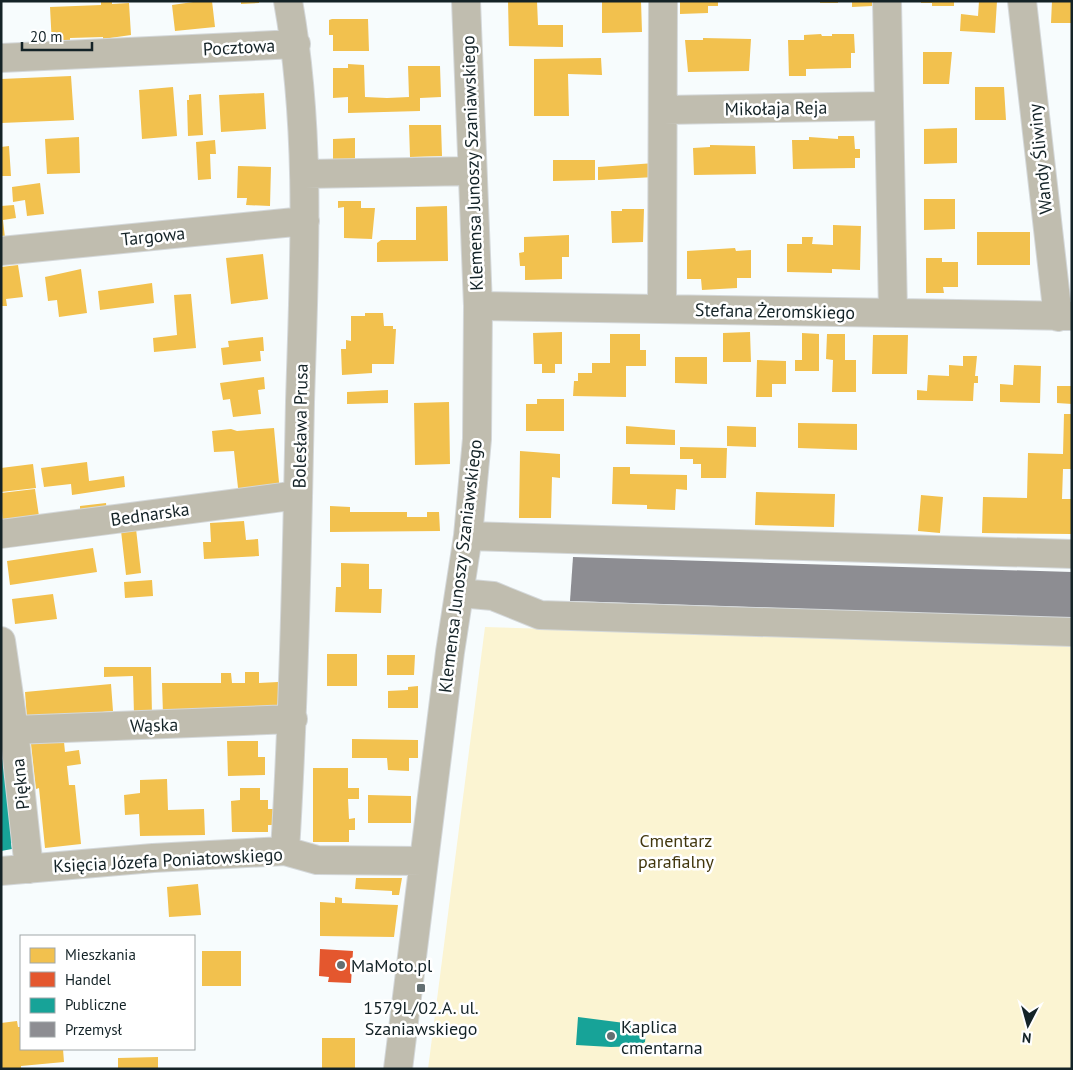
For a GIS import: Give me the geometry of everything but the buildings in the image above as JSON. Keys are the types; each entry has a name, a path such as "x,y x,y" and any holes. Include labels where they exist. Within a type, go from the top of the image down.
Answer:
{"street":[{"name":"Bolesława Prusa","path":"284,851 293,719 305,221 305,174 296,44 288,1"},
{"name":"Klemensa Junoszy Szaniawskiego","path":"398,1069 423,861 468,536 477,440 478,306 466,1"},
{"path":"662,308 663,1"},
{"path":"887,1 893,313"},
{"name":"Wandy Śliwiny","path":"1022,1 1065,317"},
{"name":"Pocztowa","path":"1,58 296,44"},
{"name":"Mikołaja Reja","path":"664,110 888,106"},
{"path":"305,174 472,171"},
{"name":"Targowa","path":"1,250 305,221"},
{"name":"Stefana Żeromskiego","path":"478,306 1065,317"},
{"name":"Bednarska","path":"1,534 298,494"},
{"path":"468,536 1072,554"},
{"path":"460,593 493,596 540,615 1072,632"},
{"name":"Piękna","path":"1,641 9,720 29,869"},
{"name":"Wąska","path":"9,720 293,719"},
{"name":"Księcia Józefa Poniatowskiego","path":"1,871 153,858 284,851 317,860 423,861"}],"green space":[{"name":"Cmentarz parafialny","path":"485,627 1072,645 1072,1069 428,1069"}],"place":[{"name":"MaMoto.pl","path":"341,965"},
{"name":"1579L/02.A. ul. Szaniawskiego","path":"421,988"},
{"name":"Kaplica cmentarna","path":"611,1036"}]}
